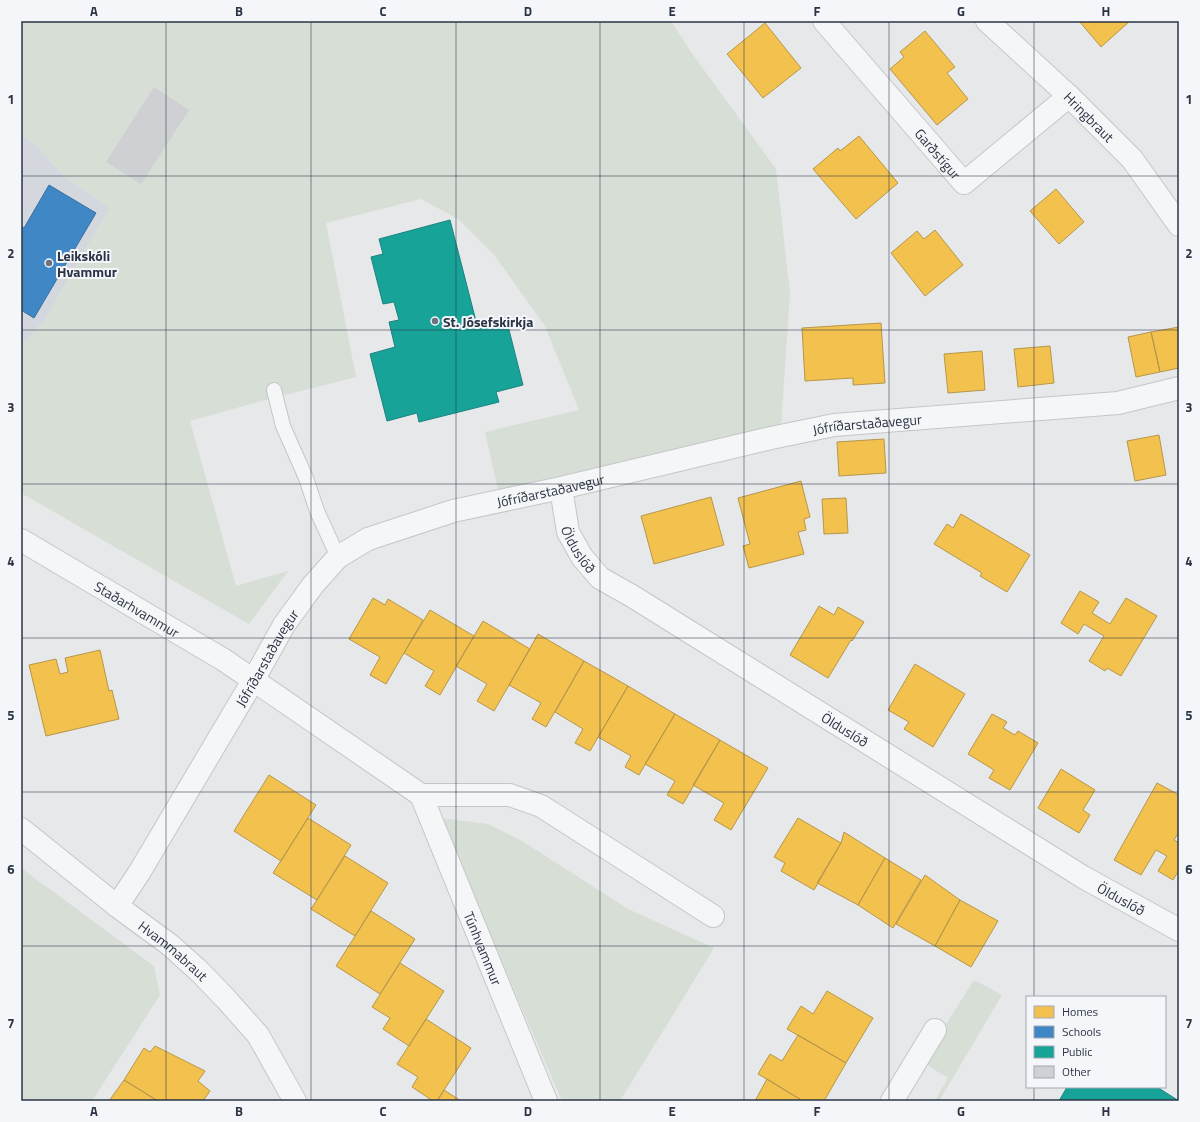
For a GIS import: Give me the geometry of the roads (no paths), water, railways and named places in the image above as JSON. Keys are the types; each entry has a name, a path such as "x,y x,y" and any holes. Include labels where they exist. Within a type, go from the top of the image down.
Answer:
{"street":[{"name":"Garðstígur","path":"824,21 964,183 1069,96"},
{"name":"Hringbraut","path":"987,21 1069,96 1132,159 1179,225"},
{"name":"Jófríðarstaðavegur","path":"117,906 139,873 254,679 284,625 313,585 338,557 368,540 453,510 561,488 771,438 834,425 1118,402 1179,388"},
{"name":"Ölduslóð","path":"561,488 568,532 582,557 600,578 632,596 1083,877 1179,930"},
{"name":"Staðarhvammur","path":"21,540 254,679"},
{"path":"254,679 421,795 510,795 541,806 713,916"},
{"name":"Túnhvammur","path":"421,795 546,1101"},
{"name":"Hvammabraut","path":"21,829 117,906 170,945 226,999 258,1035 295,1101"},
{"path":"892,1101 935,1030"}],"lane":[{"path":"274,390 283,426 306,478 317,511 338,557"}],"place":[{"name":"Leikskóli Hvammur","path":"49,263"},
{"name":"St. Jósefskirkja","path":"435,321"}]}
